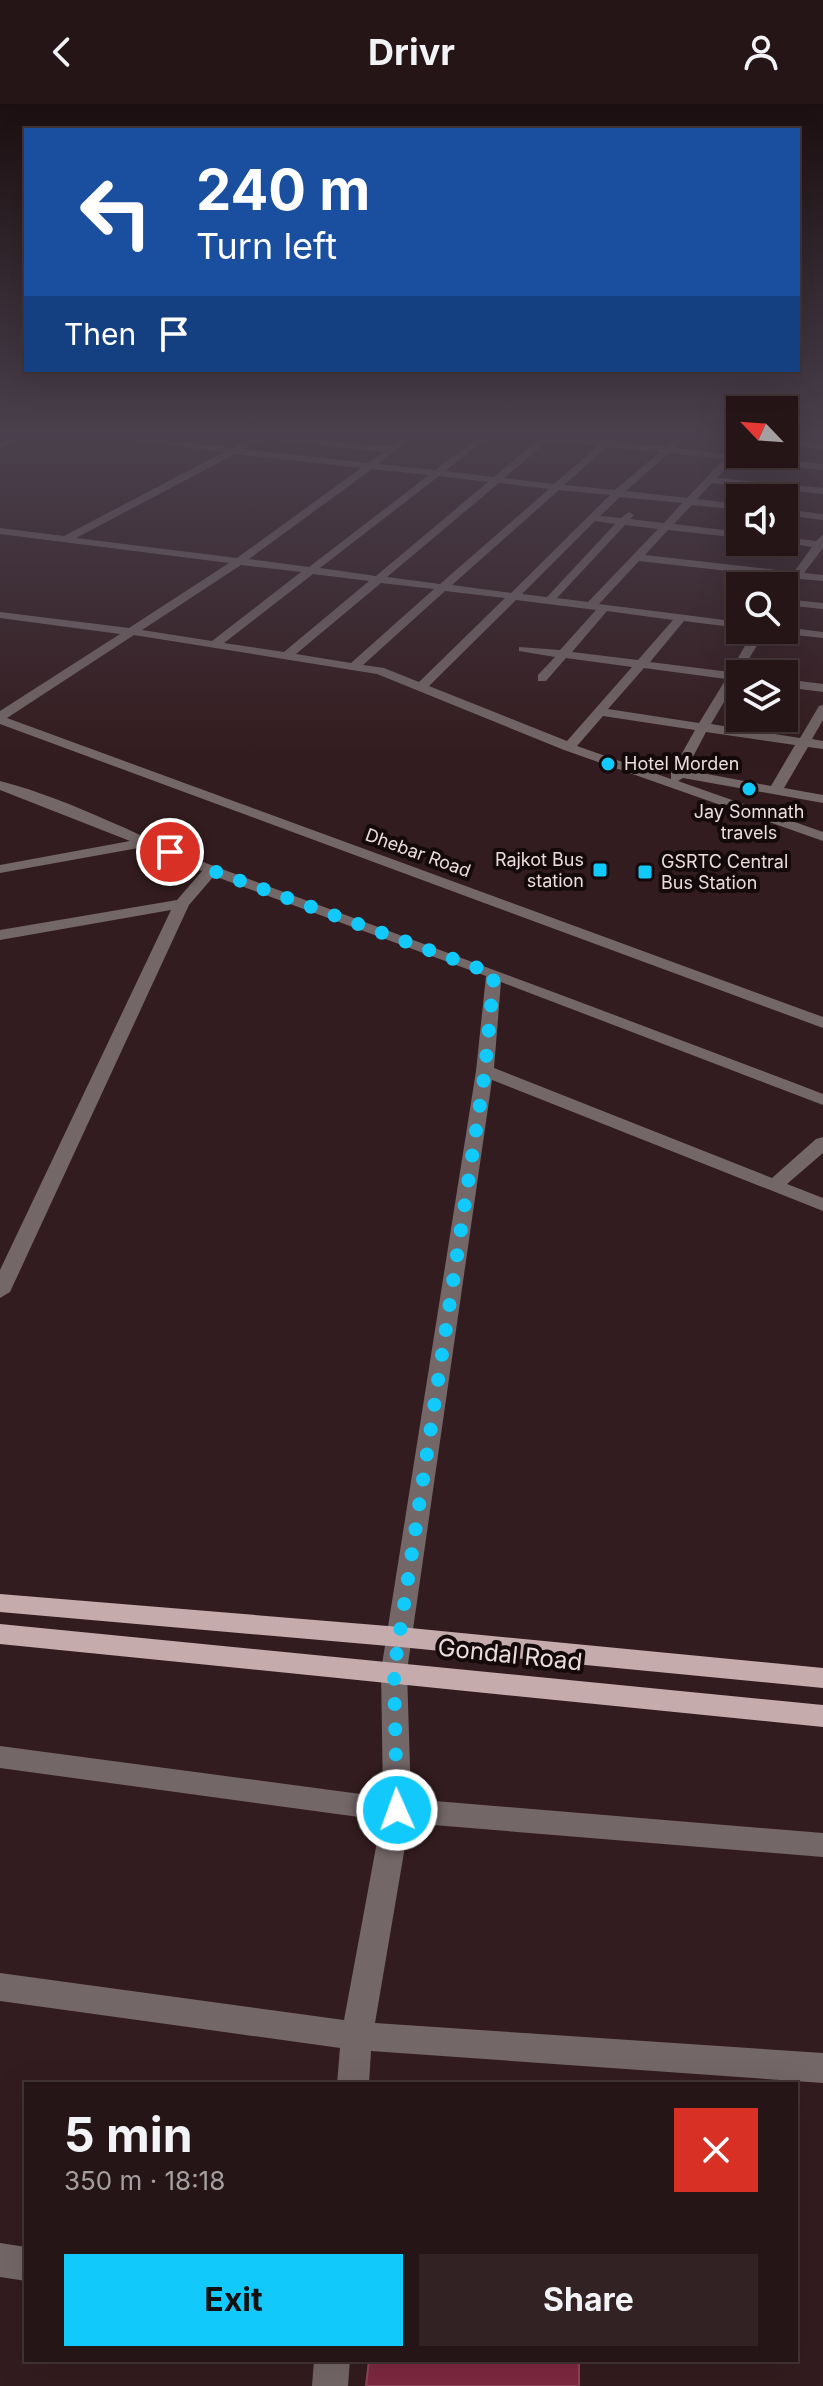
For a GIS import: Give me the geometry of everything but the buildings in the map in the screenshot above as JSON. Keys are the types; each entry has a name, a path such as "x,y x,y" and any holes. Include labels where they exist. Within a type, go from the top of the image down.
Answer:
{"main road":[{"name":"Gondal Road","path":"0,1603 400,1637 823,1678"},
{"name":"Gondal Road","path":"0,1634 823,1716"}],"street":[{"path":"86,541 726,623"},
{"path":"0,718 266,541"},
{"path":"215,644 347,541"},
{"path":"288,655 423,541"},
{"path":"355,665 491,541"},
{"path":"422,686 570,541"},
{"path":"550,600 603,541"},
{"path":"542,678 653,541"},
{"path":"798,574 821,542"},
{"path":"640,558 769,572"},
{"path":"798,575 823,578"},
{"path":"798,603 823,606"},
{"path":"0,615 355,665 422,686 569,747 676,778 823,837"},
{"path":"569,747 682,617"},
{"path":"798,632 823,635"},
{"path":"523,649 726,675"},
{"path":"798,685 823,688"},
{"path":"676,778 700,727 726,691"},
{"path":"775,791 823,709"},
{"path":"600,712 823,745"},
{"name":"Dhebar Road","path":"0,718 823,1023"},
{"path":"676,778 823,799"},
{"path":"1,786 149,842 211,870 823,1100"},
{"path":"0,869 149,842"},
{"path":"0,1292 182,904 211,870"},
{"path":"0,935 182,904"},
{"path":"353,2082 357,2036 397,1810 394,1671 485,1071 494,974"},
{"path":"485,1071 823,1205"},
{"path":"774,1186 823,1143"},
{"path":"0,1757 397,1810 823,1845"},
{"path":"0,1987 357,2036 823,2068"},
{"path":"0,2260 24,2264"},
{"path":"330,2386 332,2362"}],"place":[{"name":"Hotel Morden","path":"608,764"},
{"name":"Jay Somnath travels","path":"749,789"},
{"name":"Rajkot Bus station","path":"600,870"},
{"name":"GSRTC Central Bus Station","path":"645,872"}],"route":[{"path":"170,852 494,974 485,1071 394,1671 397,1810"}]}
